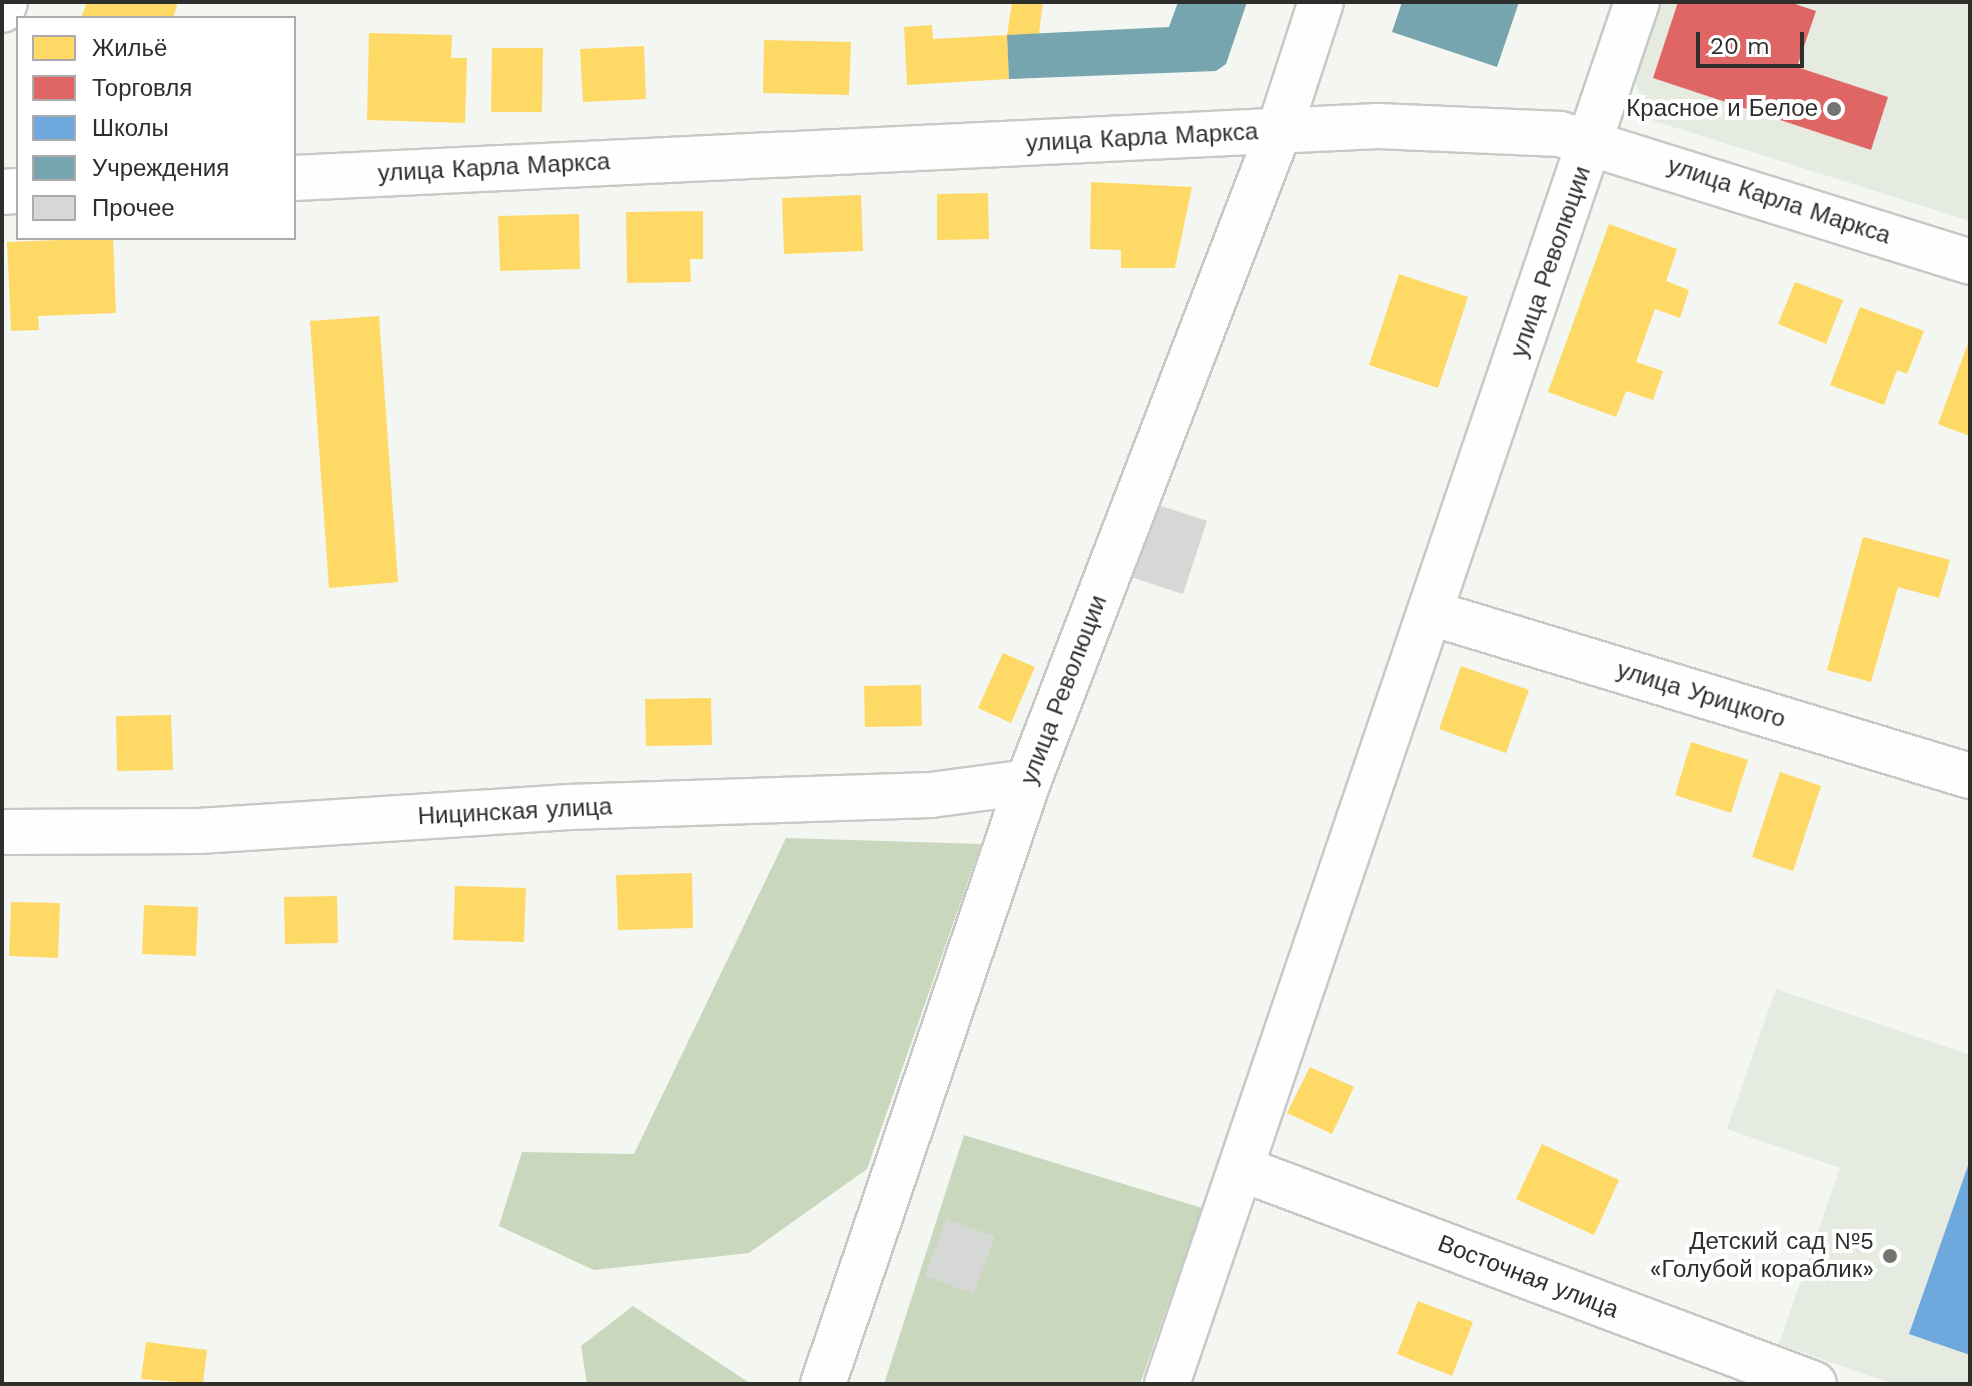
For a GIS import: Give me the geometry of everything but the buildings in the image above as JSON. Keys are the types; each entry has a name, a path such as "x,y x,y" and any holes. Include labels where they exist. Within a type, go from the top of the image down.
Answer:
{"street":[{"path":"2,10 5,2"},
{"name":"улица Революции","path":"823,1384 1028,782 1279,131 1321,2"},
{"name":"улица Революции","path":"1167,1384 1593,142 1637,2"},
{"name":"улица Карла Маркса","path":"296,178 1378,126 1560,134 1970,262"},
{"name":"улица Урицкого","path":"1431,613 1970,776"},
{"name":"Ницинская улица","path":"2,832 199,831 569,807 931,795 1028,782"},
{"name":"Восточная улица","path":"1242,1169 1814,1384"}],"shaded area":[{"path":"1660,2 1970,2 1970,221 1651,120 1631,72"},
{"name":"Детский сад №5 «Голубой кораблик»","path":"1776,989 1970,1055 1970,1384 1893,1384 1779,1344 1840,1168 1727,1129"}],"green space":[{"path":"786,838 981,844 867,1169 749,1253 594,1270 499,1226 522,1152 634,1154"},
{"path":"964,1135 1202,1208 1140,1384 884,1384"},
{"path":"633,1306 751,1384 587,1384 581,1346"}],"place":[{"name":"Красное и Белое","path":"1834,109"},
{"name":"Детский сад №5 «Голубой кораблик»","path":"1890,1256"}]}
